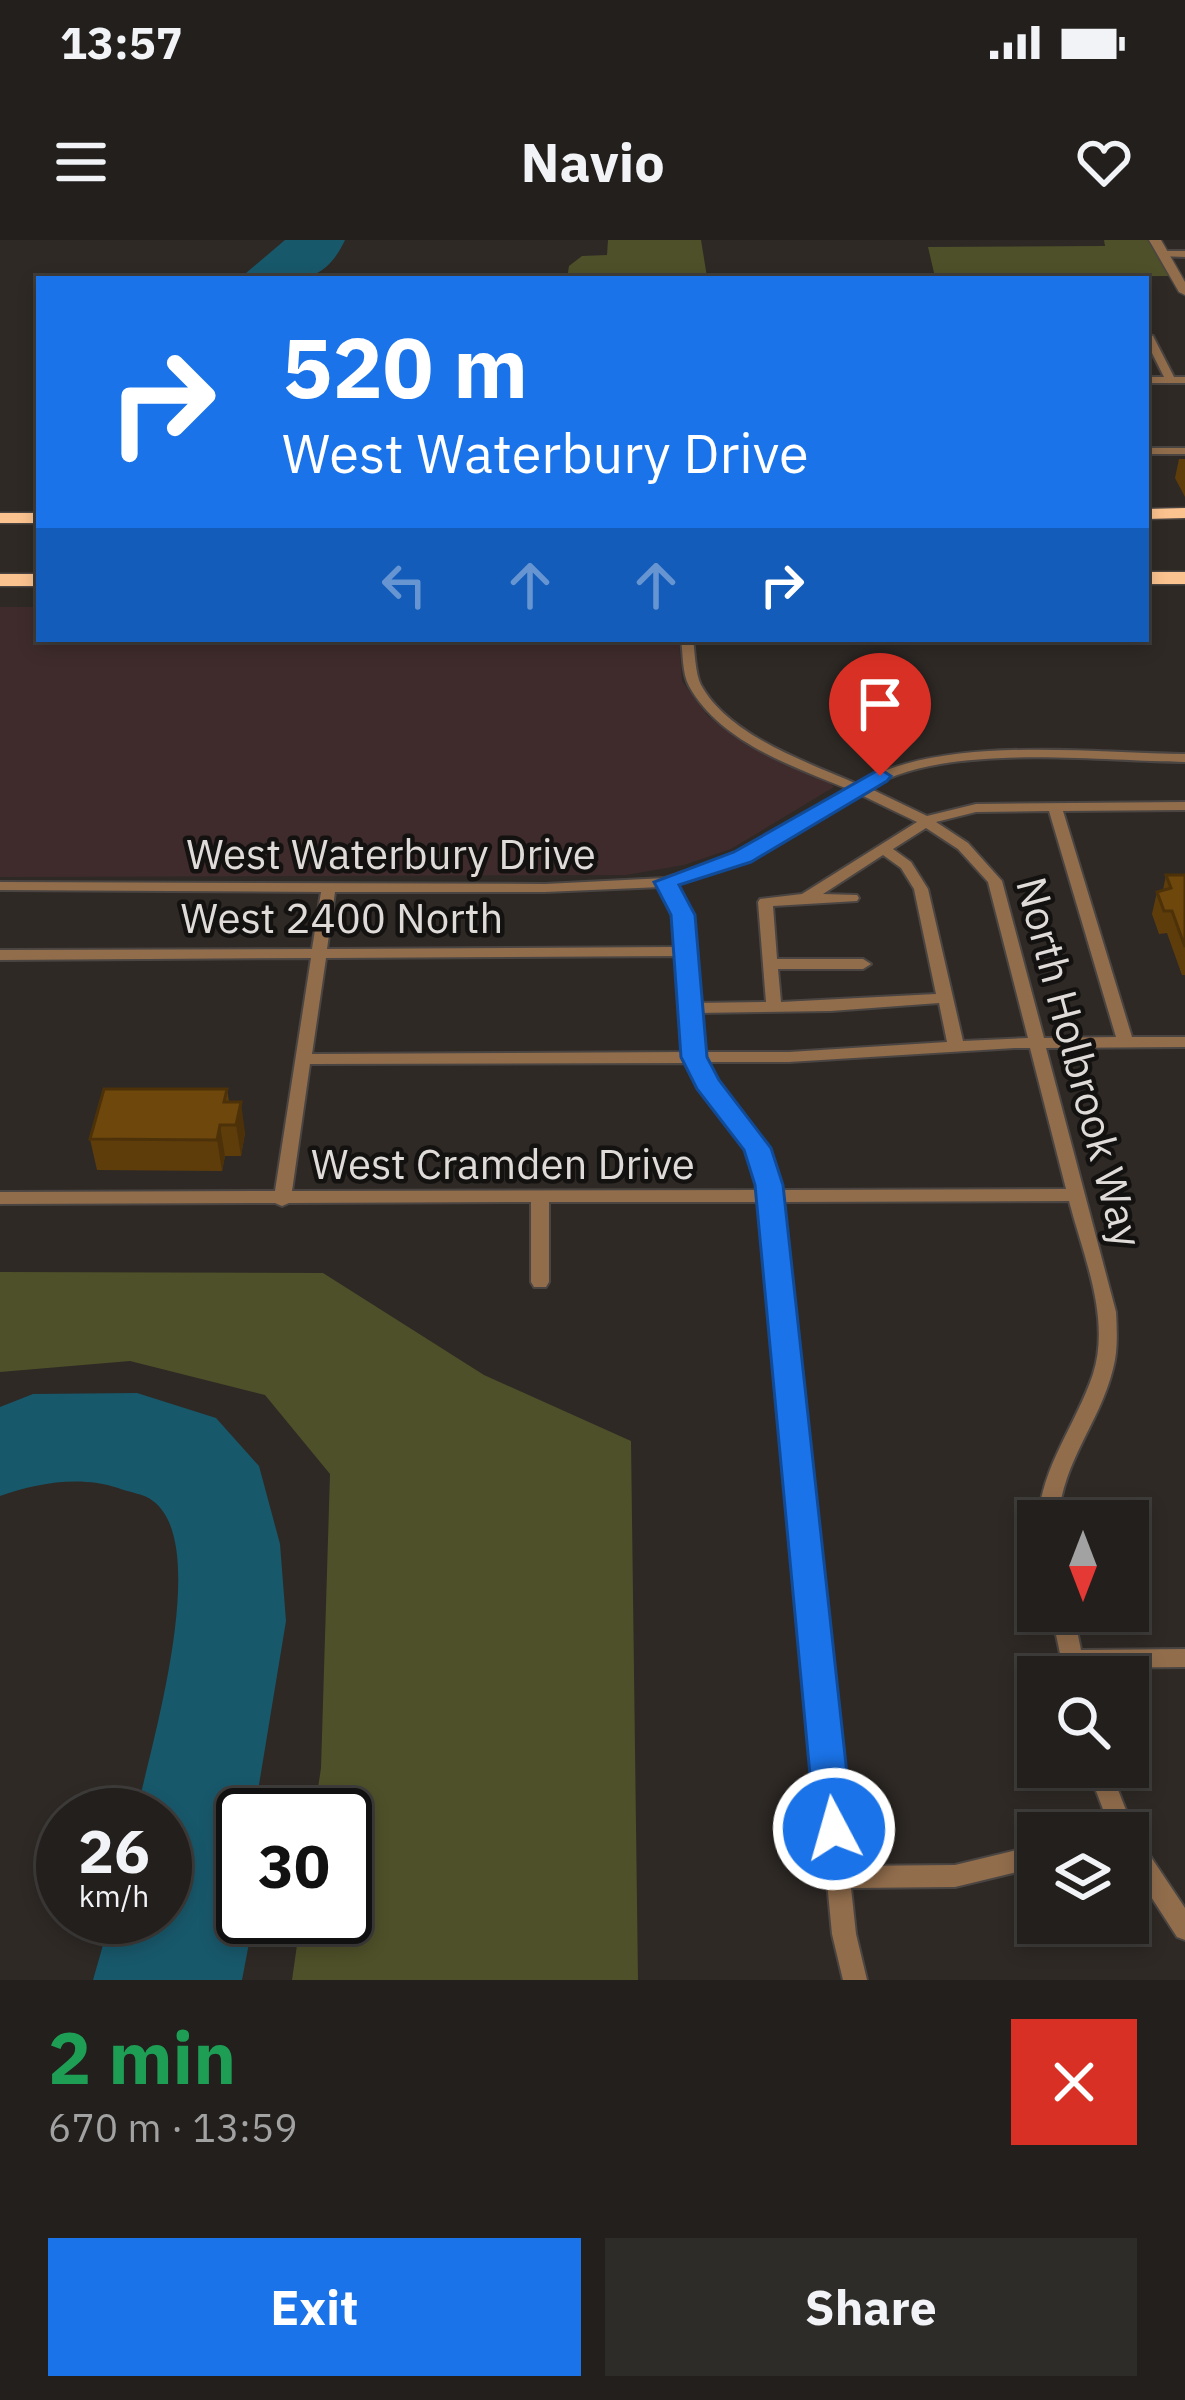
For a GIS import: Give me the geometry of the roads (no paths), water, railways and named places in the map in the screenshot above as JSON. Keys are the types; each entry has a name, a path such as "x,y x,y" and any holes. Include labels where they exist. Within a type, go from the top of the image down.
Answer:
{"highway":[{"path":"1149,514 1185,513"},
{"path":"0,518 36,518"},
{"path":"1149,578 1185,578"},
{"path":"0,580 36,580"}],"street":[{"path":"1155,240 1185,292"},
{"path":"1163,254 1185,254"},
{"path":"1152,357 1171,380"},
{"path":"1149,380 1185,380"},
{"path":"1149,451 1185,451"},
{"name":"North Holbrook Way","path":"687,642 690,680 720,721 757,744 929,820 964,844 995,881 1107,1312 1107,1355 1101,1378 1062,1454 1052,1500"},
{"name":"West Waterbury Drive","path":"0,886 545,888 666,882 743,857 903,767 931,761 1185,758"},
{"path":"1054,806 1126,1042"},
{"path":"806,898 929,820 955,810 1185,806"},
{"path":"883,849 906,865 922,889 956,1047"},
{"path":"666,882 683,915 694,1057 707,1083 757,1148 771,1197 839,1877 855,1980"},
{"path":"282,1200 329,886"},
{"path":"774,1006 767,900 852,898"},
{"name":"West 2400 North","path":"0,955 685,951"},
{"path":"770,964 863,964"},
{"path":"689,1008 945,998"},
{"path":"303,1059 834,1056 1038,1043 1185,1042"},
{"name":"West Cramden Drive","path":"0,1198 1078,1196"},
{"path":"540,1198 540,1282"},
{"path":"1149,1661 1185,1658"},
{"path":"839,1877 955,1876 1017,1861"},
{"path":"1149,1873 1185,1929"}],"water":[{"path":"285,240 345,240 336,256 314,275 243,276"},
{"path":"137,1393 216,1418 259,1466 280,1544 286,1621 258,1788 216,1788 216,1944 249,1944 242,1980 93,1980 103,1944 192,1944 192,1788 142,1788 172,1651 177,1560 170,1525 153,1501 141,1495 103,1484 58,1482 0,1496 0,1407 33,1394"}]}
